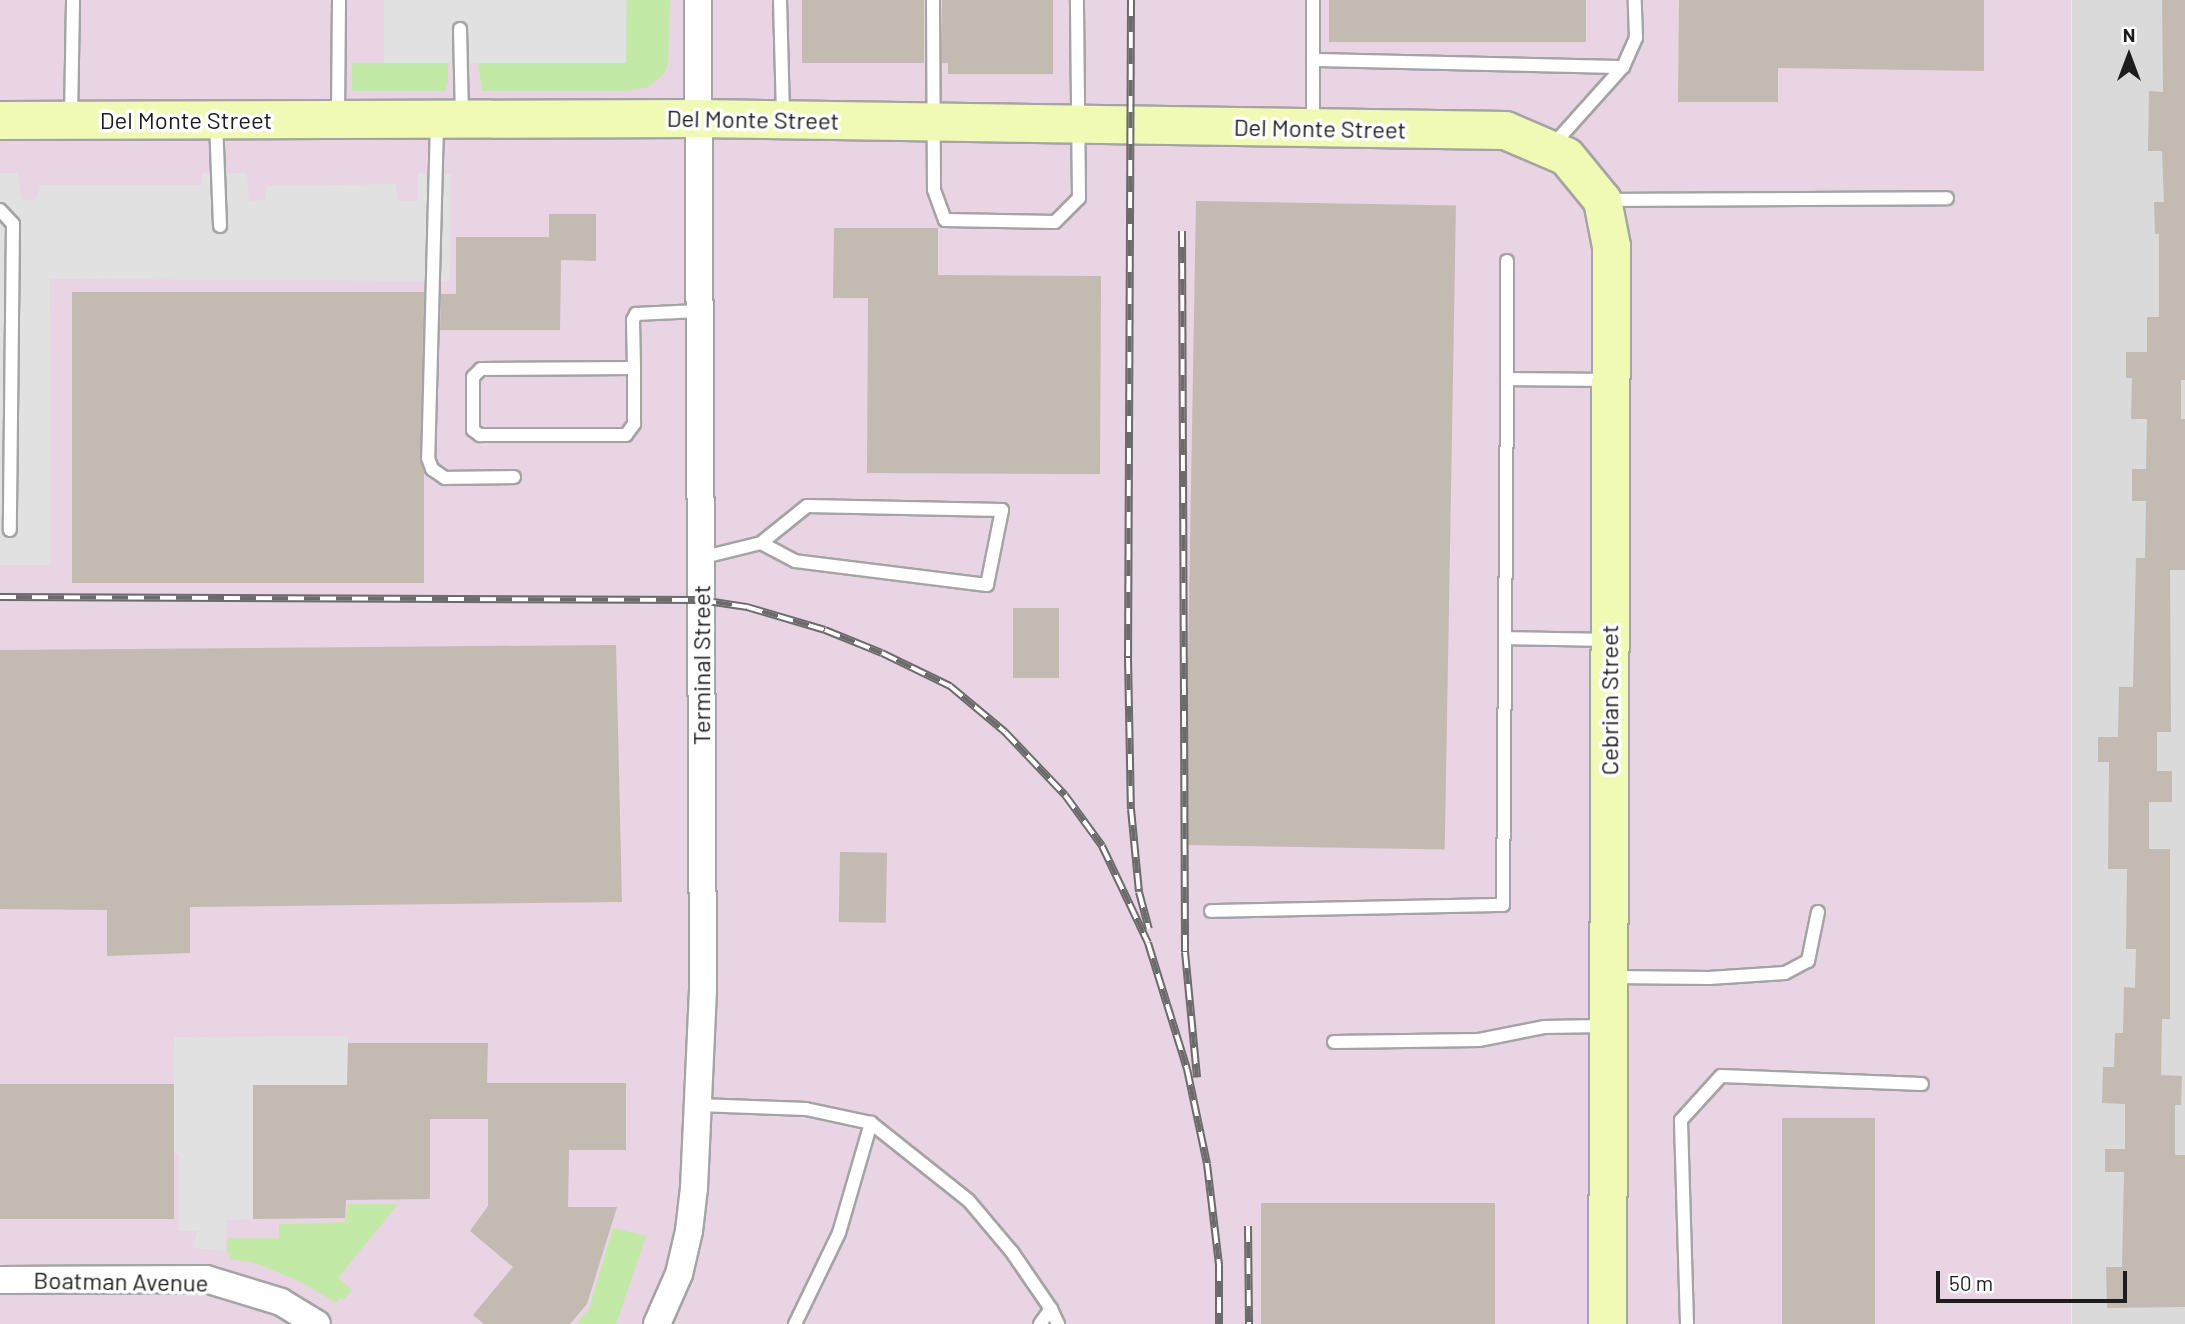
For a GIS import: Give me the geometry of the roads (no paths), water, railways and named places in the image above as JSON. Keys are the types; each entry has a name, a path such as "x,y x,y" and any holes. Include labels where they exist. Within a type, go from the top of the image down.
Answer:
{"street":[{"name":"Terminal Street","path":"657,1324 679,1274 689,1231 703,989 698,0"},
{"name":"Del Monte Street","path":"0,120 697,118 1505,131"},
{"name":"Cebrian Street","path":"1505,131 1566,156 1602,201 1611,246 1606,1324"},
{"name":"Boatman Avenue","path":"0,1280 206,1279 281,1302 317,1324"}],"lane":[{"path":"71,121 73,0"},
{"path":"338,119 340,0"},
{"path":"780,0 783,119"},
{"path":"933,0 934,190 945,220 1055,222 1079,198 1077,0"},
{"path":"1313,0 1313,128"},
{"path":"1549,149 1623,67 1636,38 1635,0"},
{"path":"460,29 450,119 428,458 432,469 445,478 514,477"},
{"path":"1313,60 1623,67"},
{"path":"216,120 220,226"},
{"path":"1602,201 1947,198"},
{"path":"0,210 13,224 10,530"},
{"path":"1211,911 1503,905 1507,261"},
{"path":"634,368 481,369 473,377 473,430 480,435 626,435 634,424 634,368 633,320 636,314 698,311"},
{"path":"1507,379 1610,380"},
{"path":"700,558 761,543 807,506 1002,510 987,586 795,561 761,543"},
{"path":"1505,638 1609,640"},
{"path":"1608,977 1709,978 1785,973 1808,961 1818,912"},
{"path":"1334,1042 1479,1040 1544,1027 1608,1026"},
{"path":"1687,1324 1681,1120 1721,1076 1922,1084"},
{"path":"698,1105 806,1109 871,1123 969,1201 1012,1252 1051,1309 1058,1324"},
{"path":"795,1324 839,1233 871,1123"},
{"path":"1040,1324 1051,1309"}],"railway":[{"path":"1131,0 1128,658 1131,809 1139,892 1149,929"},
{"path":"1182,231 1185,952 1197,1077"},
{"path":"0,597 700,600 747,607 825,630 882,653 950,686 1005,732 1065,795 1102,846 1148,943 1187,1069 1207,1164 1219,1265 1219,1324"},
{"path":"1248,1226 1249,1324"}]}
